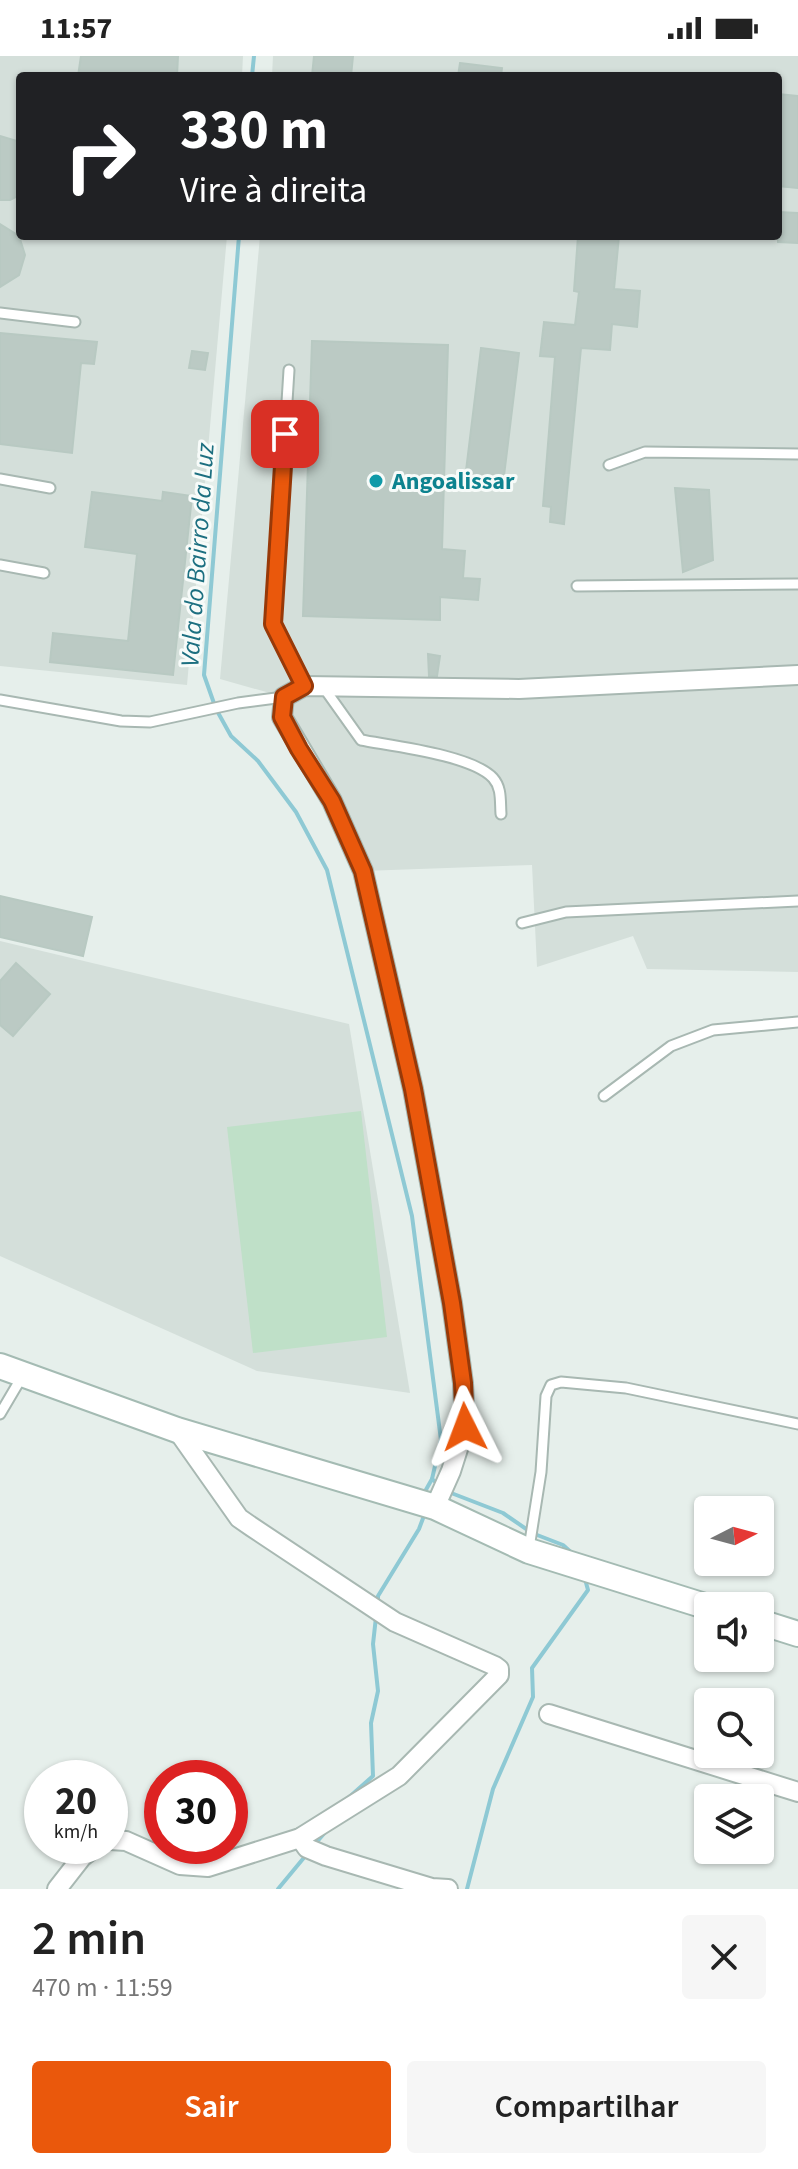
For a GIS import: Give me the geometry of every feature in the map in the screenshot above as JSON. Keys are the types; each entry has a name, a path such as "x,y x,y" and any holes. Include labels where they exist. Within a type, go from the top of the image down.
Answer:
{"street":[{"path":"435,1507 465,1427 463,1383 452,1303 413,1089 363,871 332,801 282,717 284,697 304,686 519,689 798,675"},
{"path":"11,1371 177,1430 435,1507 529,1551 694,1603"},
{"path":"128,1842 180,1865 208,1867 300,1838 399,1776 499,1675 499,1669 395,1622 239,1518 177,1430"},
{"path":"774,1626 798,1634"},
{"path":"549,1714 798,1792"},
{"path":"300,1838 307,1848 326,1856 432,1888 448,1889"},
{"path":"57,1889 77,1864"}],"lane":[{"path":"0,313 75,322"},
{"path":"289,370 273,624 304,686"},
{"path":"609,465 645,452 798,454"},
{"path":"0,479 50,488"},
{"path":"0,565 44,573"},
{"path":"577,586 798,584"},
{"path":"324,688 361,740 467,761 492,777 500,790 501,814"},
{"path":"0,700 121,721 150,722 238,703 284,697"},
{"path":"522,923 566,912 798,901"},
{"path":"604,1096 671,1046 713,1030 798,1022"},
{"path":"0,1414 11,1371"},
{"path":"529,1551 541,1472 546,1396 551,1385 561,1382 626,1388 798,1424"}],"shaded area":[{"path":"0,56 243,56 242,72 16,72 16,240 227,240 187,685 0,666"},
{"path":"273,56 798,56 798,972 647,969 633,936 537,967 532,865 363,871 299,749 284,697 220,679 260,240 782,240 782,72 272,72"},
{"path":"0,941 349,1024 410,1393 257,1371 0,1256"}],"green space":[{"path":"361,1111 387,1337 253,1353 227,1127"}],"building":[{"path":"81,56 178,56 177,72 79,72"},
{"path":"314,56 353,56 351,72 312,72"},
{"path":"460,63 502,68 502,72 459,72"},
{"path":"782,94 798,96 798,188 782,186"},
{"path":"0,136 16,141 16,197 0,200"},
{"path":"782,212 798,213 798,243 778,242 782,240"},
{"path":"0,224 16,234 25,255 19,275 0,287"},
{"path":"578,240 619,240 614,289 640,291 637,327 612,324 610,350 581,348 564,524 550,522 551,507 543,506 555,357 540,356 544,322 575,325 579,292 574,291"},
{"path":"0,333 97,342 94,364 81,363 72,453 0,444"},
{"name":"Angoalissar","path":"312,341 448,345 442,549 465,551 463,578 480,579 478,600 440,597 440,620 303,616"},
{"path":"481,348 519,353 503,484 465,479"},
{"path":"192,351 208,353 205,370 189,368"},
{"path":"675,488 709,490 713,560 683,572"},
{"path":"92,492 162,501 163,492 192,496 173,675 50,662 53,633 128,641 137,554 85,547"},
{"path":"428,654 440,656 437,676 429,676"},
{"path":"0,896 92,917 83,956 0,937"},
{"path":"16,963 50,994 13,1036 0,1025 0,981"}],"waterway":[{"name":"Vala do Bairro da Luz","path":"252,72 254,56"},
{"name":"Vala do Bairro da Luz","path":"239,240 204,675 216,709 231,736 258,761 296,812 327,870 412,1216 441,1440 432,1479 439,1485"},
{"path":"423,1495 432,1479"},
{"path":"446,1491 503,1513 532,1533 563,1545 573,1554"},
{"path":"378,1604 378,1596 419,1529 425,1513"},
{"path":"467,1889 493,1789 533,1697 532,1668 588,1590 585,1579"},
{"path":"347,1799 373,1776 371,1723 378,1691 373,1644 376,1617"},
{"path":"315,1844 328,1829"},
{"path":"278,1889 307,1854"}],"place":[{"name":"Angoalissar","path":"376,481"}],"route":[{"path":"285,434 273,624 304,686 284,697 282,717 332,801 363,871 413,1089 452,1303 463,1383 465,1427"}]}
